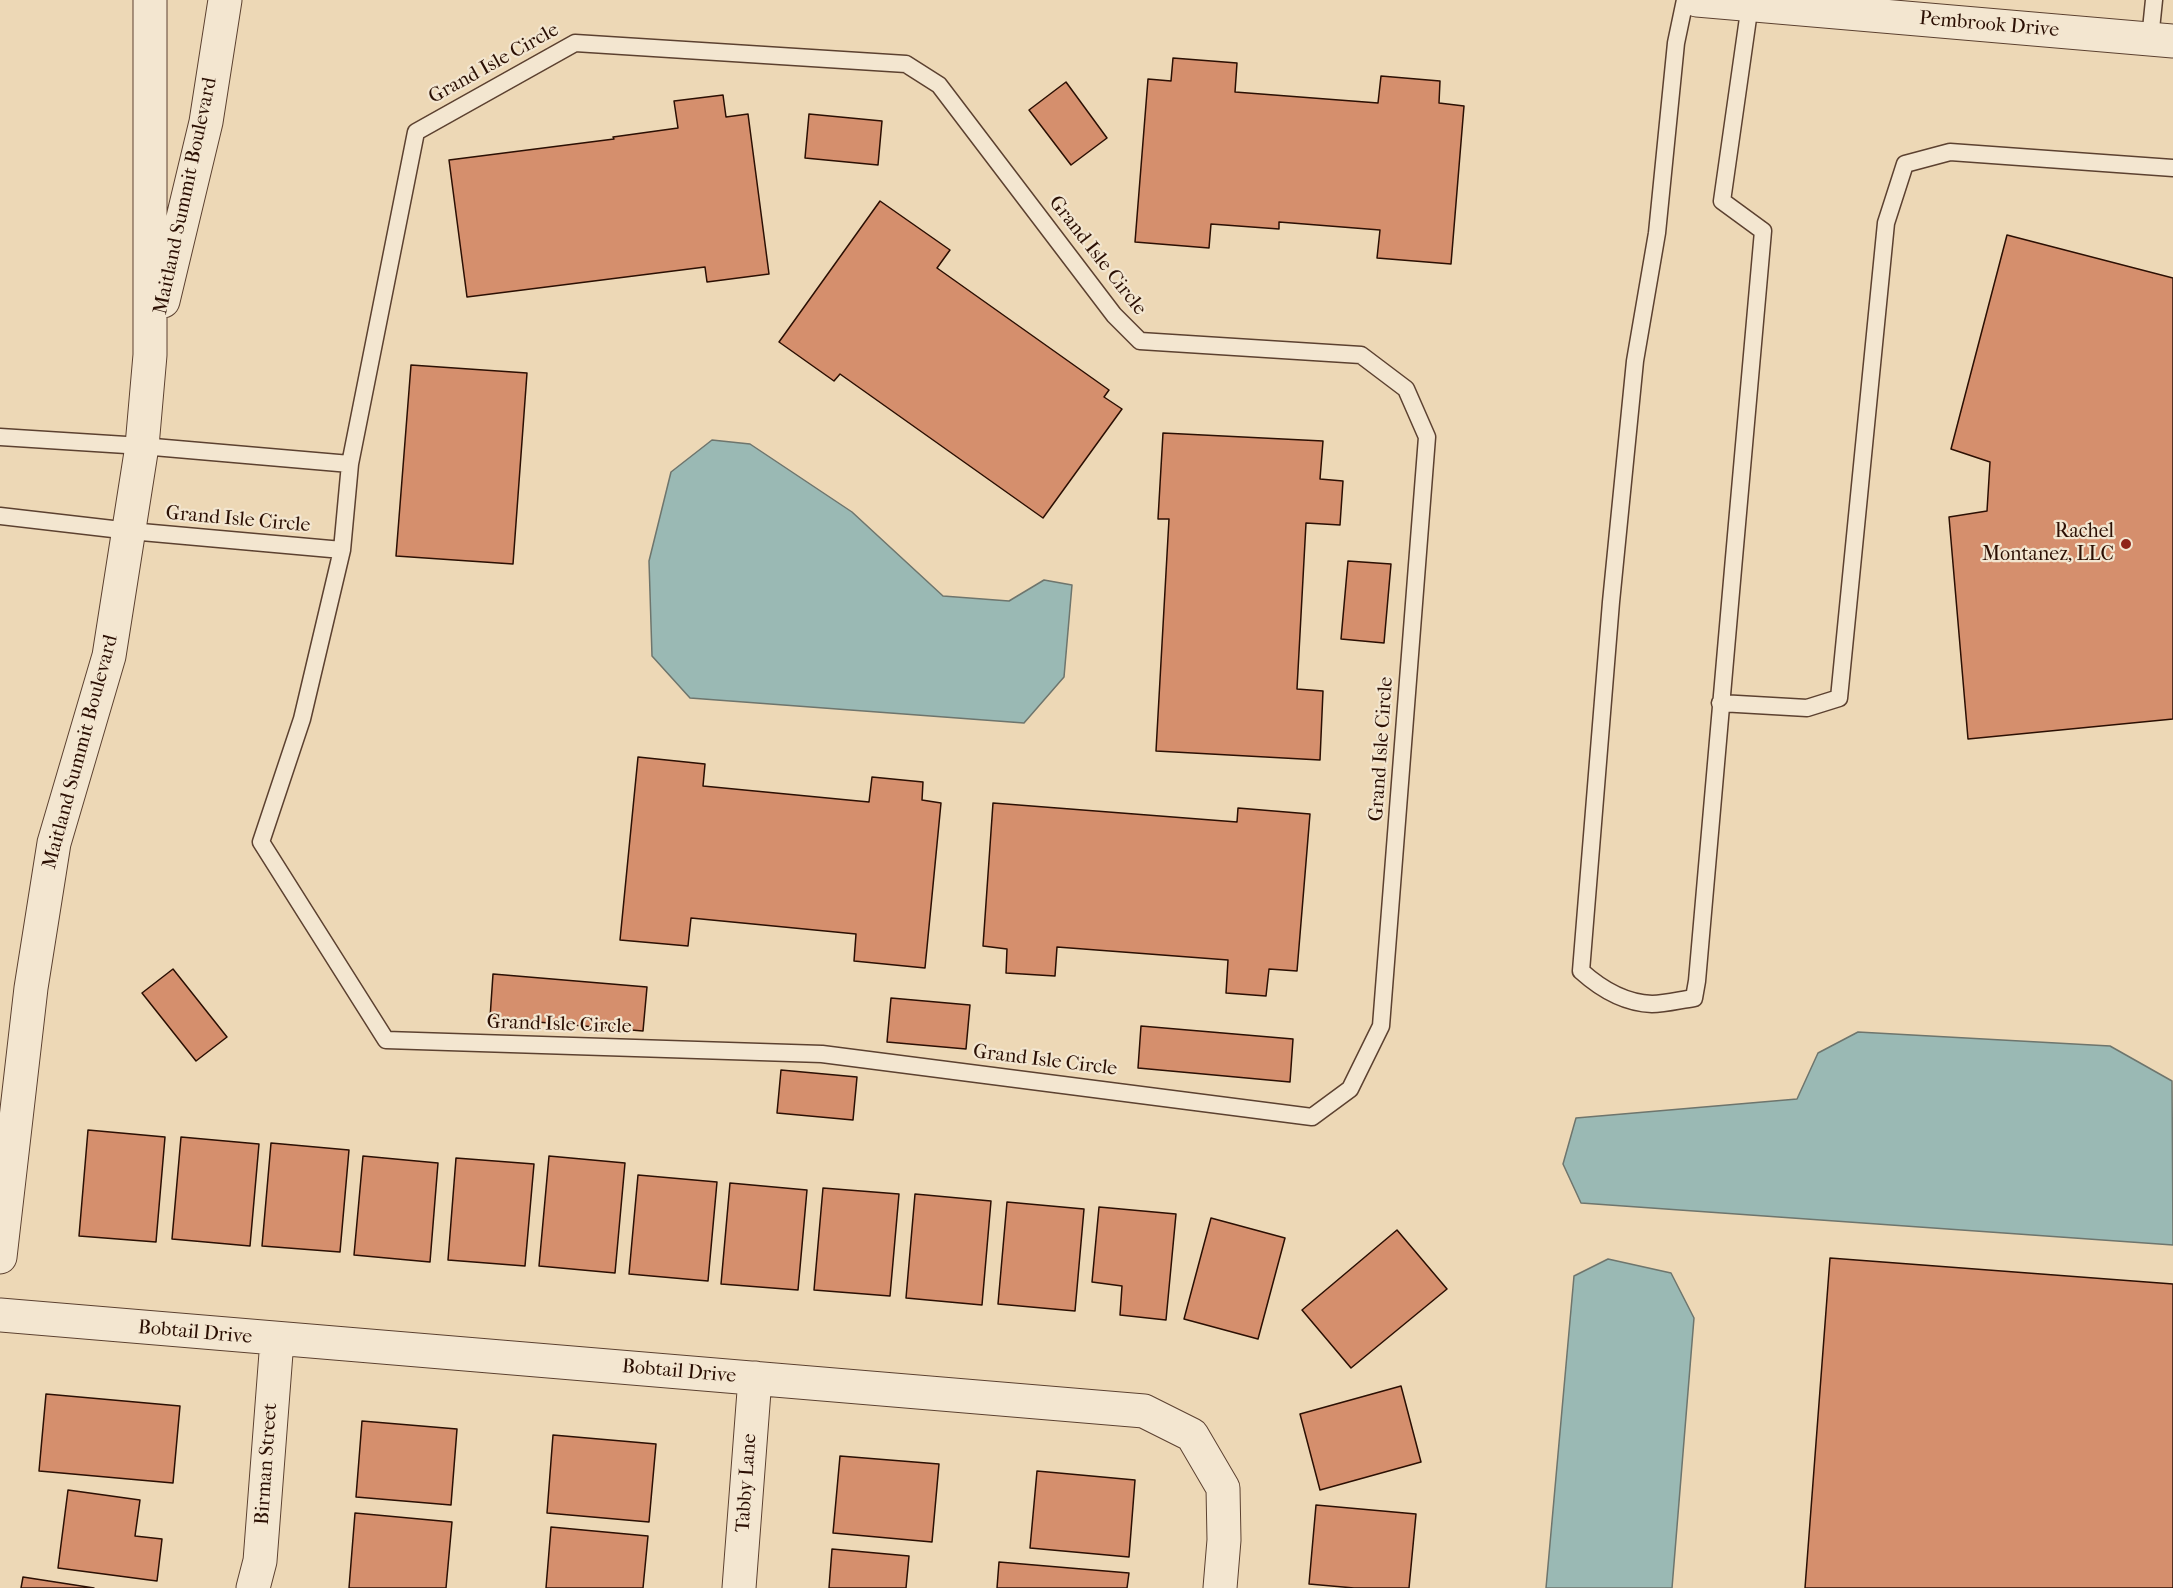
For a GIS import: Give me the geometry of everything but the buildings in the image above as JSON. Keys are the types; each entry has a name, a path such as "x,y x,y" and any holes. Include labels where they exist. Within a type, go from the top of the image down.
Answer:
{"street":[{"name":"Maitland Summit Boulevard","path":"0,1257 31,988 54,843 109,656 142,446 150,356 150,0"},
{"name":"Maitland Summit Boulevard","path":"150,356 206,122 225,0"},
{"name":"Pembrook Drive","path":"1697,0 1750,2 2161,40"},
{"name":"Bobtail Drive","path":"0,1316 1144,1411 1192,1435 1223,1488 1224,1540 1220,1588"},
{"name":"Birman Street","path":"253,1588 260,1561 277,1340"},
{"name":"Tabby Lane","path":"739,1588 755,1378"}],"lane":[{"path":"1685,0 1676,43 1657,233 1635,362 1611,602 1581,971 1597,986 1617,996 1652,1004 1694,998 1697,981 1762,231 1722,201 1750,2"},
{"path":"2154,0 2161,40"},
{"name":"Grand Isle Circle","path":"575,43 906,64 939,85 1114,315 1140,341 1361,355 1406,389 1427,437 1381,1026 1350,1089 1312,1117 822,1054 386,1040 261,842 302,719 342,550 350,464 416,132 575,43"},
{"path":"1720,703 1807,708 1839,698 1886,223 1905,164 1950,152 2173,168"},
{"path":"0,437 142,446 350,464"},
{"name":"Grand Isle Circle","path":"0,516 130,531 342,550"}],"water":[{"path":"712,440 750,444 852,512 943,596 1009,601 1044,580 1072,585 1064,677 1024,723 690,698 652,656 649,561 671,472"},
{"path":"1858,1032 2110,1046 2172,1081 2173,1245 1581,1203 1563,1164 1576,1118 1797,1099 1818,1053"},
{"path":"1608,1259 1671,1273 1694,1318 1672,1588 1546,1588 1574,1276"}],"place":[{"name":"Rachel Montanez, LLC","path":"2126,544"}]}
